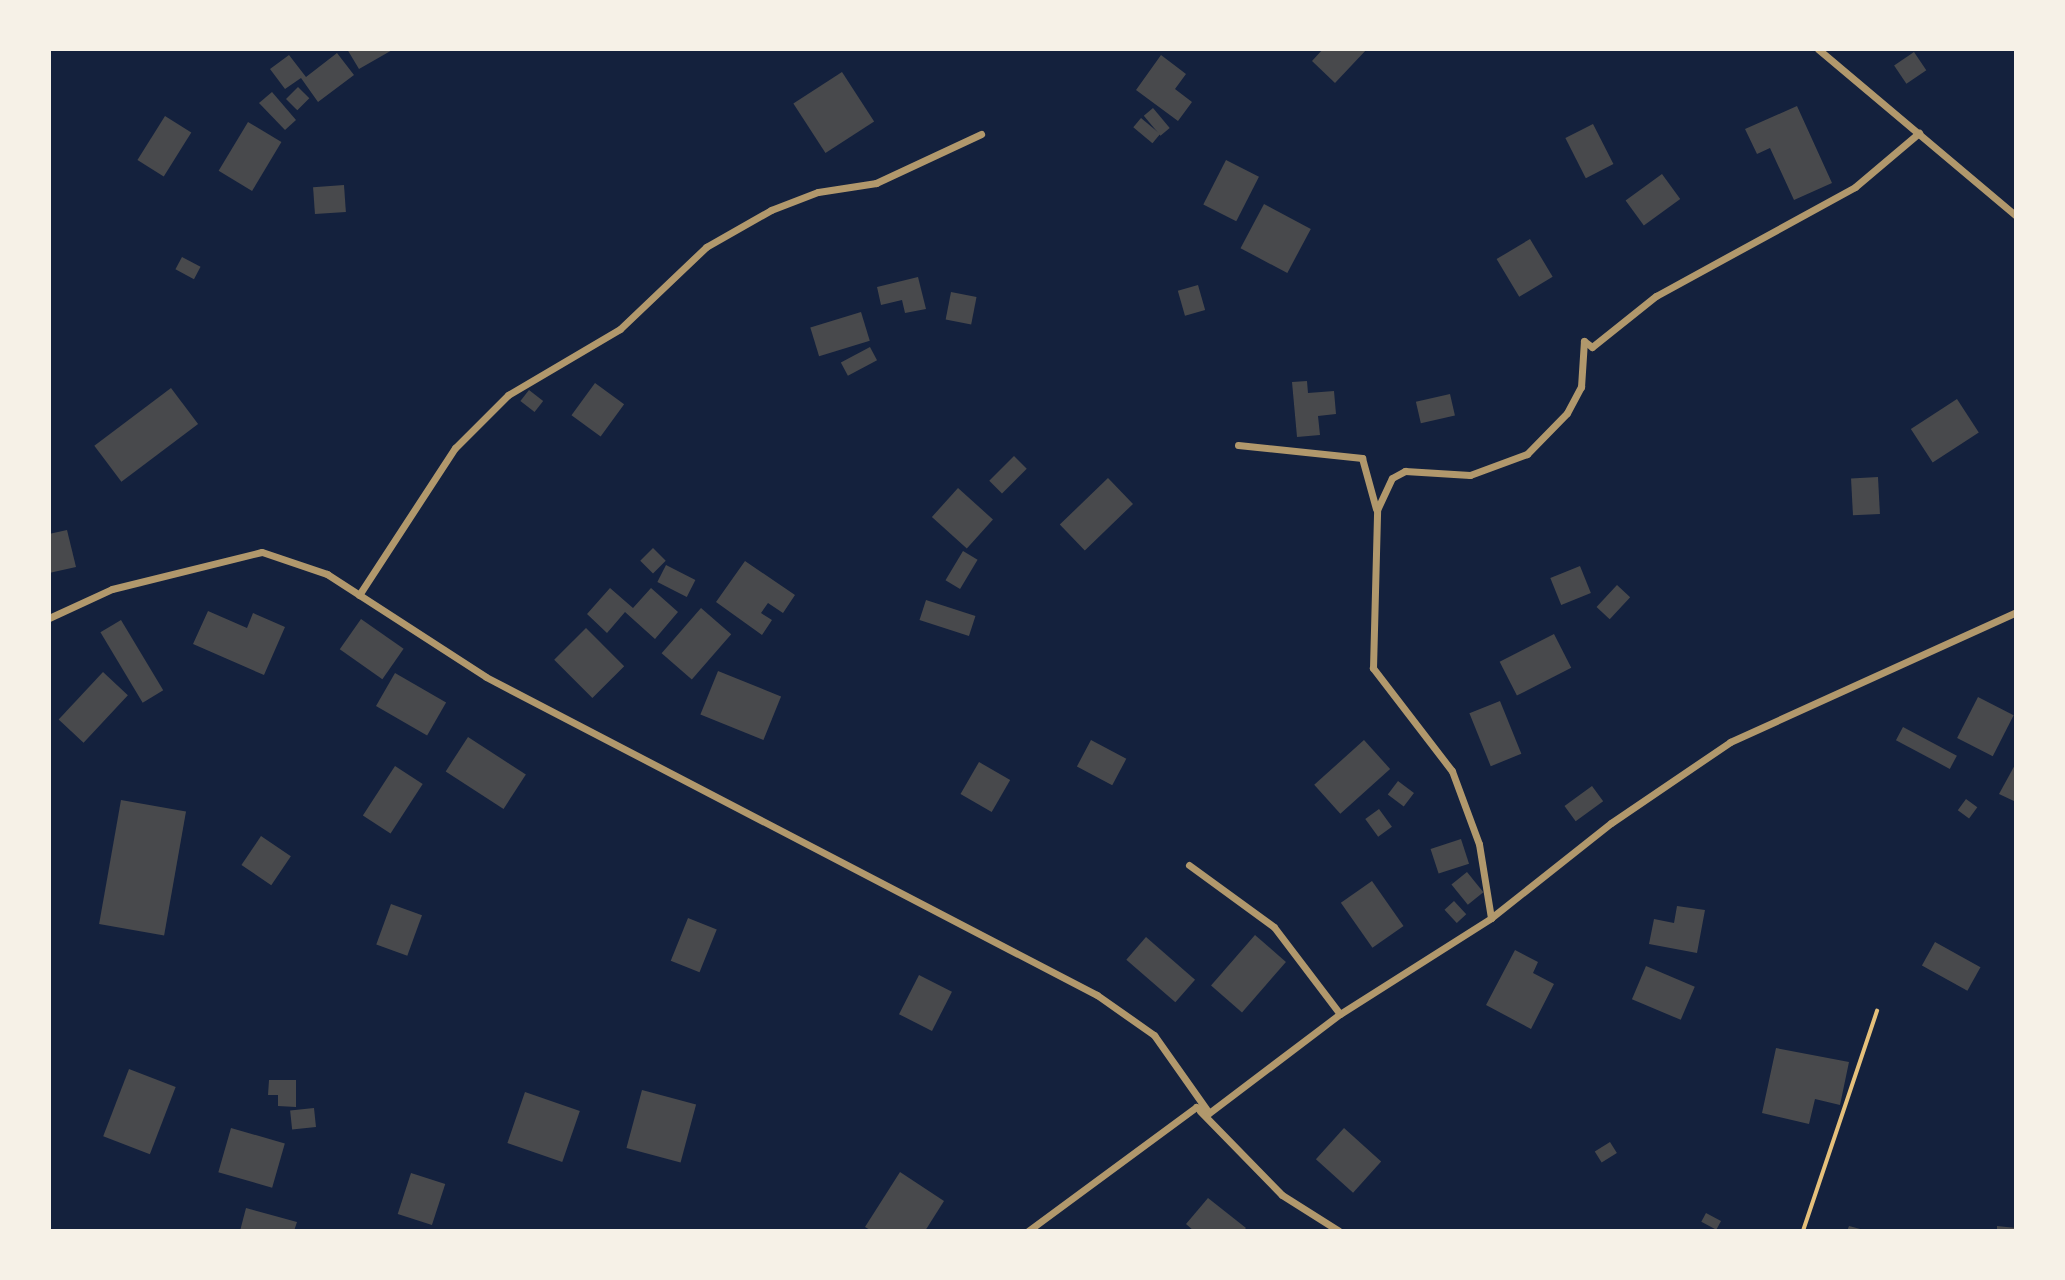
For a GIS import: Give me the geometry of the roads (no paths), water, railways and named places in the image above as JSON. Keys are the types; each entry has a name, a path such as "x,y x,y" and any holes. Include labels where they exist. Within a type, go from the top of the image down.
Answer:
{"street":[{"path":"1818,49 2016,216"},
{"path":"1377,510 1392,478 1405,471 1470,475 1527,454 1567,413 1581,387 1584,341 1592,347 1656,296 1855,187 1919,133"},
{"path":"359,595 455,448 508,395 620,329 706,247 771,210 818,192 876,183 981,134"},
{"path":"1238,445 1362,458 1377,510 1373,668 1452,771 1479,844 1491,918"},
{"path":"49,618 112,589 262,552 327,574 486,677 1097,995 1154,1035 1209,1113"},
{"path":"1209,1113 1340,1014 1491,918 1611,823 1730,742 2016,612"},
{"path":"1189,865 1274,927 1340,1014"},
{"path":"1196,1107 1209,1113"},
{"path":"1028,1231 1196,1107"},
{"path":"1196,1107 1282,1195 1339,1231"}]}
